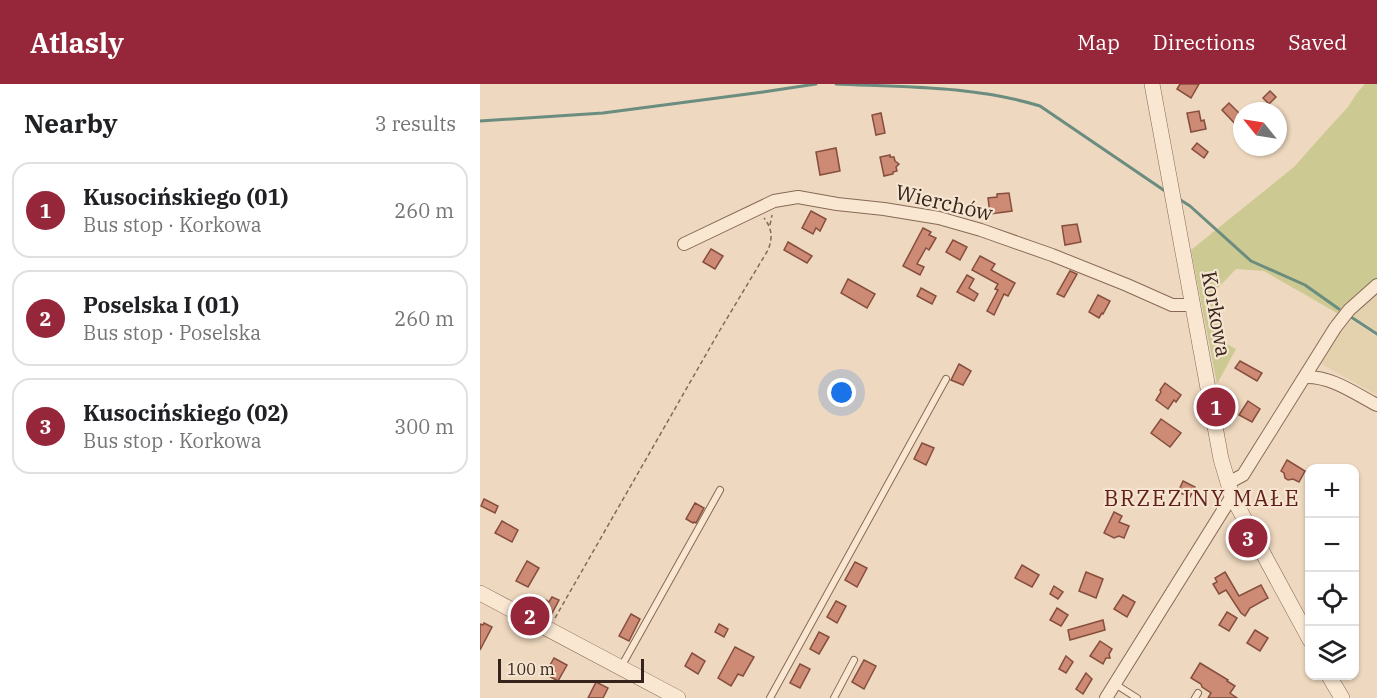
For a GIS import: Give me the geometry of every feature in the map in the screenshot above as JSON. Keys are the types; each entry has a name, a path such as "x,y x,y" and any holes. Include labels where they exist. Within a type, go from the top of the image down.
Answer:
{"street":[{"name":"Korkowa","path":"1152,84 1221,459 1231,490 1305,631"},
{"name":"Wierchów","path":"684,244 774,201 798,197 939,218 1052,255 1172,305 1193,305"},
{"path":"1106,698 1231,490 1244,475 1335,328 1349,310 1377,285"},
{"path":"1305,377 1335,383 1377,405"},
{"path":"480,593 678,698"},
{"path":"1332,680 1342,698"}],"lane":[{"path":"770,698 946,379"},
{"path":"621,668 720,490"},
{"path":"834,698 855,660"},
{"path":"1114,684 1137,698"}],"path":[{"path":"549,630 710,347 768,250 771,243 770,226 761,216 749,213"}],"shaded area":[{"path":"1365,84 1377,84 1377,282 1335,321 1331,321 1337,313 1264,271 1236,269 1215,291 1227,344 1236,349 1217,384 1191,250 1294,167 1348,107"},
{"path":"1377,292 1377,332 1352,316 1367,298"},
{"path":"1347,317 1377,337 1377,395 1318,362"}],"building":[{"path":"1180,84 1199,84 1191,98 1177,89"},
{"path":"1270,91 1276,97 1271,102 1263,98"},
{"path":"1229,103 1233,107 1233,122 1222,110"},
{"path":"1199,111 1206,129 1191,132 1187,113"},
{"path":"881,113 885,133 876,135 872,115"},
{"path":"1197,143 1208,152 1204,158 1192,149"},
{"path":"836,148 840,171 820,175 816,152"},
{"path":"890,155 899,164 896,167 897,171 884,176 880,157"},
{"path":"1009,193 1012,211 990,214 988,198 997,197 997,194"},
{"path":"811,211 826,219 820,231 816,228 813,234 802,228"},
{"path":"1077,224 1081,242 1065,245 1062,226"},
{"path":"923,228 931,232 929,235 936,238 929,250 926,248 917,264 924,267 920,275 903,266"},
{"path":"953,240 967,247 960,260 946,252"},
{"path":"788,242 812,256 807,263 784,250"},
{"path":"711,249 723,256 715,269 703,262"},
{"path":"980,256 995,264 991,270 1015,283 1008,296 1004,294 994,315 987,311 998,290 995,289 998,284 972,270"},
{"path":"1070,271 1077,274 1064,297 1057,294"},
{"path":"967,275 974,279 969,288 978,294 974,301 957,292"},
{"path":"848,279 875,294 867,308 841,293"},
{"path":"921,288 936,296 932,304 917,296"},
{"path":"1098,295 1110,301 1099,318 1089,312"},
{"path":"1240,361 1262,373 1257,381 1235,368"},
{"path":"959,364 971,371 963,385 951,380"},
{"path":"1165,383 1181,395 1168,409 1156,400"},
{"path":"1248,401 1260,409 1252,422 1239,415"},
{"path":"1161,419 1181,433 1170,447 1151,433"},
{"path":"922,443 934,448 926,465 914,459"},
{"path":"1287,460 1305,471 1299,482 1293,479 1288,480 1281,471"},
{"path":"1183,481 1195,487 1190,497 1178,492"},
{"path":"484,499 498,506 495,513 481,506"},
{"path":"695,503 704,508 696,523 693,523 686,519"},
{"path":"1114,512 1122,516 1119,522 1129,526 1124,538 1119,536 1114,538 1104,533"},
{"path":"502,521 518,530 512,542 495,533"},
{"path":"527,561 539,568 528,587 516,581"},
{"path":"855,562 867,568 857,587 845,580"},
{"path":"1022,565 1039,575 1032,587 1015,578"},
{"path":"1086,572 1103,579 1096,598 1079,591"},
{"path":"1225,572 1239,596 1261,585 1268,598 1250,608 1245,616 1226,590 1219,594 1213,584 1217,582 1215,578"},
{"path":"1054,586 1063,592 1058,599 1050,594"},
{"path":"1123,595 1135,602 1127,617 1114,609"},
{"path":"552,597 559,600 550,617 543,613 546,609 542,607 546,600 549,602"},
{"path":"836,601 846,606 837,623 827,617"},
{"path":"1057,608 1068,615 1061,626 1050,620"},
{"path":"1227,612 1237,618 1229,631 1219,625"},
{"path":"631,614 640,619 629,641 619,636"},
{"path":"1103,620 1105,630 1070,640 1068,630"},
{"path":"484,623 492,627 480,650 480,624"},
{"path":"719,624 728,629 724,637 715,632"},
{"path":"1255,630 1268,638 1260,651 1247,643"},
{"path":"819,632 829,637 819,654 810,649"},
{"path":"1100,641 1112,649 1109,654 1110,658 1106,658 1103,664 1090,656"},
{"path":"735,647 754,657 743,676 738,674 731,686 718,678"},
{"path":"692,653 705,661 698,674 685,666"},
{"path":"1066,656 1073,662 1066,673 1059,669"},
{"path":"554,658 567,665 558,681 545,674"},
{"path":"864,660 876,666 864,689 852,682"},
{"path":"1200,663 1235,686 1230,693 1237,698 1208,698 1211,693 1191,678"},
{"path":"800,664 810,669 800,688 790,683"},
{"path":"1086,673 1092,679 1083,694 1076,689"},
{"path":"596,682 608,688 603,698 588,698"}],"waterway":[{"path":"480,121 603,113 816,84"},
{"path":"836,84 965,91 1015,99 1040,106 1165,191"},
{"path":"1179,199 1190,206 1251,261 1305,285 1339,309"},
{"path":"1351,317 1377,334"}],"place":[{"name":"Kusocińskiego (01)","path":"1216,407"},
{"name":"Kusocińskiego (02)","path":"1248,538"},
{"name":"Poselska I (01)","path":"530,616"}],"district":[{"name":"BRZEZINY MAŁE","path":"1202,498"}]}
